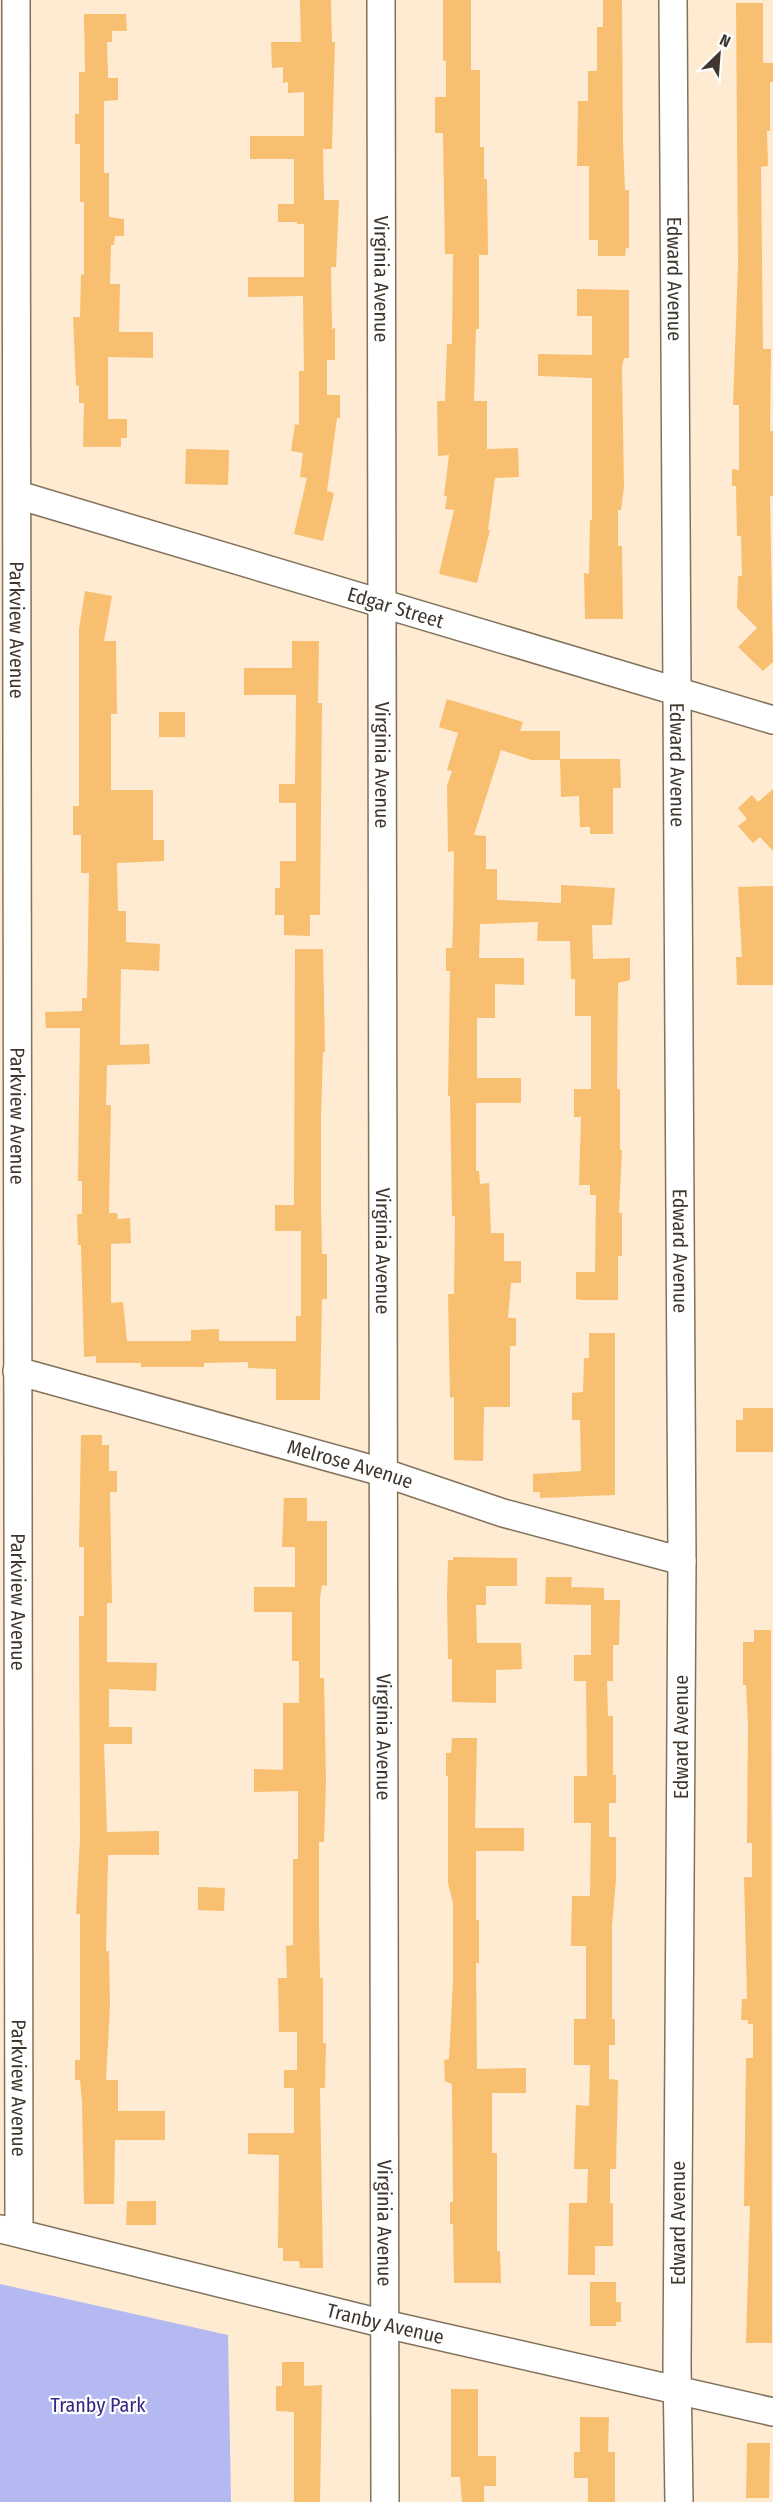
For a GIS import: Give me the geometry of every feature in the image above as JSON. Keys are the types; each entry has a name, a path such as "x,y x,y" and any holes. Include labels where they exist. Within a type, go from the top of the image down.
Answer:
{"street":[{"name":"Parkview Avenue","path":"9,2231 17,1371 16,0"},
{"name":"Virginia Avenue","path":"381,0 385,2502"},
{"name":"Edward Avenue","path":"673,0 682,1561 677,2390 680,2502"},
{"name":"Edgar Street","path":"18,495 773,720"},
{"name":"Melrose Avenue","path":"17,1371 382,1472 503,1513 682,1561"},
{"name":"Tranby Avenue","path":"9,2231 385,2324 773,2412"}],"green space":[{"name":"Tranby Park","path":"0,2284 228,2335 231,2502 0,2502"}],"building":[{"path":"300,0 331,0 332,42 335,42 332,149 323,149 324,200 339,200 336,267 331,267 335,360 327,360 327,395 340,395 340,418 337,418 327,491 334,493 323,541 294,534 307,478 300,477 303,453 291,451 295,424 299,425 299,371 304,371 303,296 248,297 248,277 304,277 304,224 278,222 278,204 294,204 294,159 250,159 250,136 304,136 304,92 288,93 288,82 283,83 283,67 272,68 271,42 301,42"},
{"path":"443,0 471,0 471,70 480,70 480,147 484,147 484,179 487,179 488,255 479,255 479,329 476,329 474,401 487,401 487,449 518,448 519,477 495,478 488,530 490,530 477,583 439,574 454,510 445,509 447,496 444,496 449,455 438,456 437,401 445,401 447,344 452,344 453,254 445,254 443,133 435,133 435,97 446,97 446,61 443,61"},
{"path":"603,0 622,0 623,142 625,190 629,190 629,248 626,248 625,256 598,256 598,240 589,240 589,166 577,166 578,101 588,101 588,71 597,71 597,27 603,27"},
{"path":"736,3 763,3 763,63 773,63 773,82 770,82 770,131 767,131 768,166 761,167 763,349 771,349 770,431 773,431 773,496 770,496 773,662 763,671 738,647 757,628 737,608 738,576 742,576 741,536 737,536 736,486 732,486 732,469 739,470 739,405 733,405 738,265"},
{"path":"84,14 126,14 127,31 112,31 112,42 107,42 108,78 118,78 118,100 104,101 104,173 109,173 109,217 124,219 124,236 115,236 114,245 111,245 110,284 120,284 119,332 153,332 153,358 108,357 108,419 127,419 127,438 121,438 121,447 83,447 84,403 79,403 79,386 76,385 73,317 80,317 81,274 84,275 84,202 80,202 80,144 75,144 75,114 79,114 79,72 85,72"},
{"path":"577,289 629,290 629,358 624,358 622,367 624,487 621,510 618,510 618,546 622,546 623,619 585,619 584,573 589,574 590,520 592,520 592,378 538,376 538,354 592,355 592,316 577,316"},
{"path":"186,449 229,450 228,485 185,484"},
{"path":"85,591 112,596 104,641 116,641 117,714 111,714 111,790 153,790 153,840 164,840 164,861 117,863 118,911 126,911 126,942 160,944 159,971 121,969 120,1045 149,1044 150,1064 107,1065 106,1105 111,1105 109,1213 117,1213 118,1219 130,1218 131,1243 111,1244 111,1303 123,1302 127,1341 191,1341 191,1330 219,1329 219,1341 296,1341 296,1316 301,1316 301,1231 275,1231 275,1205 294,1205 295,949 323,949 325,1052 323,1052 321,1115 321,1206 322,1254 327,1254 327,1299 322,1299 320,1400 276,1400 276,1369 248,1368 248,1362 204,1363 204,1367 141,1367 141,1363 96,1363 96,1356 84,1357 81,1245 78,1245 77,1214 82,1214 82,1181 78,1181 80,1028 46,1028 45,1012 82,1011 82,998 87,998 89,873 81,873 81,835 73,835 73,806 79,806 79,629"},
{"path":"292,641 319,641 318,703 322,703 320,915 310,915 310,936 284,935 284,915 275,915 275,888 280,888 280,861 296,861 296,803 279,803 279,784 295,784 296,695 244,695 244,668 292,668"},
{"path":"447,699 523,722 520,731 560,731 560,759 620,759 621,788 613,788 613,834 590,834 590,827 580,827 579,796 561,797 560,760 532,760 501,750 474,835 486,836 486,869 497,869 497,900 561,903 561,885 615,888 612,925 592,925 593,959 630,958 630,980 618,983 617,1089 620,1089 620,1150 622,1150 619,1213 622,1213 622,1256 618,1256 618,1300 576,1299 576,1272 595,1272 596,1195 590,1195 590,1185 579,1185 581,1117 574,1117 574,1089 591,1089 591,1016 575,1016 575,979 571,979 570,941 537,941 538,922 480,924 479,958 524,958 524,985 495,984 495,1018 477,1018 477,1078 521,1078 521,1103 476,1103 476,1171 479,1171 480,1184 489,1183 491,1233 504,1233 504,1261 521,1261 521,1283 511,1283 508,1318 516,1318 516,1346 510,1346 510,1407 484,1407 483,1461 454,1460 454,1397 450,1398 448,1294 454,1294 455,1216 452,1216 450,1096 448,1096 450,971 446,971 446,948 452,948 454,851 448,852 447,786 452,771 447,770 458,733 439,727"},
{"path":"159,712 185,712 185,737 159,737"},
{"path":"773,789 773,851 760,837 753,843 738,826 747,819 738,808 752,795 758,802"},
{"path":"773,886 773,985 737,985 736,957 742,957 738,887"},
{"path":"589,1333 615,1333 615,1495 540,1498 540,1492 533,1492 533,1474 581,1471 580,1420 572,1420 572,1393 583,1392 584,1358 589,1358"},
{"path":"743,1408 773,1408 773,1452 736,1452 736,1420 743,1420"},
{"path":"81,1435 102,1435 102,1445 109,1445 109,1471 117,1471 117,1492 110,1492 112,1603 107,1603 107,1662 157,1663 156,1691 109,1689 109,1727 132,1727 132,1744 104,1744 107,1832 159,1831 159,1855 108,1855 106,1951 109,1951 110,2005 106,2080 118,2080 118,2111 165,2111 165,2140 115,2140 114,2204 84,2204 82,2102 80,2080 75,2080 75,2060 80,2060 80,1914 76,1914 80,1839 79,1616 84,1616 84,1547 79,1547"},
{"path":"284,1498 307,1498 307,1521 327,1521 327,1586 322,1585 320,1598 320,1678 324,1678 326,1781 324,1842 319,1842 320,1978 323,1978 323,2043 326,2043 325,2088 320,2088 323,2268 300,2268 299,2261 283,2261 283,2248 278,2248 279,2155 248,2154 248,2133 294,2133 294,2088 284,2088 284,2070 297,2070 297,2032 279,2032 278,1978 287,1978 286,1946 293,1945 293,1859 298,1859 298,1791 254,1792 254,1769 283,1770 283,1703 299,1703 299,1661 292,1661 292,1612 254,1612 254,1587 295,1587 295,1547 282,1547"},
{"path":"453,1557 517,1558 517,1586 486,1586 486,1605 476,1605 477,1643 521,1643 522,1669 496,1670 496,1703 452,1702 452,1659 448,1659 447,1595 448,1560 453,1560"},
{"path":"546,1577 572,1577 571,1587 604,1588 604,1600 620,1600 619,1645 613,1645 613,1681 607,1681 608,1716 613,1716 613,1775 616,1775 616,1803 609,1803 609,1837 616,1837 616,1880 612,1926 612,2019 615,2019 615,2045 609,2045 609,2079 618,2080 616,2169 610,2169 613,2246 595,2246 595,2275 568,2275 569,2203 587,2203 588,2169 574,2169 576,2105 589,2106 590,2065 574,2065 574,2019 586,2019 586,1946 571,1946 572,1896 590,1896 591,1823 574,1823 574,1776 587,1776 586,1681 574,1681 574,1655 591,1655 591,1605 545,1604"},
{"path":"754,1630 771,1630 772,2343 746,2343 750,2206 744,2206 746,2058 753,2058 753,2024 748,2024 748,2020 741,2020 742,1999 747,1999 744,1877 752,1877 752,1843 747,1843 748,1723 746,1685 743,1685 743,1642 754,1642"},
{"path":"452,1738 477,1738 475,1828 524,1828 524,1851 476,1851 476,1920 479,1920 479,1963 476,1963 477,2069 526,2068 526,2093 492,2093 492,2153 497,2153 497,2251 500,2251 501,2283 454,2283 453,2224 450,2224 450,2202 453,2202 452,2084 445,2081 444,2060 449,2059 453,1980 453,1903 448,1883 448,1776 446,1776 446,1753 451,1753"},
{"path":"198,1887 225,1888 224,1911 198,1910"},
{"path":"127,2201 156,2201 156,2225 126,2225"},
{"path":"590,2282 616,2282 616,2302 621,2302 621,2322 616,2322 616,2326 590,2326"},
{"path":"282,2362 304,2362 304,2386 322,2385 320,2502 294,2502 294,2412 276,2411 276,2386 282,2386"},
{"path":"451,2389 478,2389 478,2456 496,2456 496,2486 484,2486 484,2502 462,2502 460,2477 451,2477"},
{"path":"580,2417 609,2417 608,2452 615,2452 615,2502 588,2502 588,2478 574,2478 574,2452 580,2452"},
{"path":"747,2443 770,2443 769,2498 746,2498"}]}
